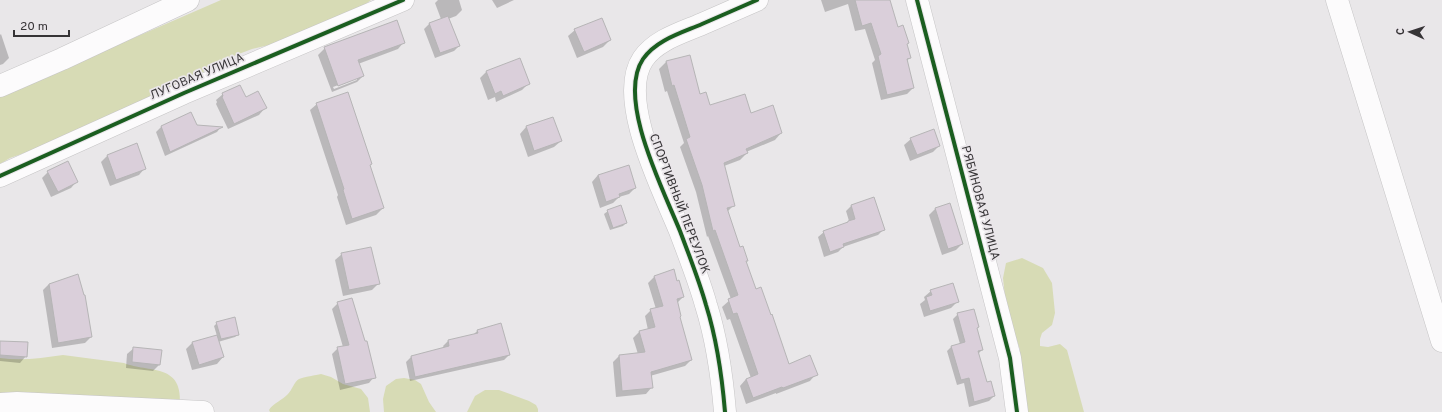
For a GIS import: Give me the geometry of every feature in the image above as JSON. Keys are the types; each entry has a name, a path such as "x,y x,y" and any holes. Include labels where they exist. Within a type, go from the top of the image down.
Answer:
{"street":[{"path":"0,86 62,59 188,0"},
{"name":"ЛУГОВАЯ УЛИЦА","path":"0,176 184,93 403,0"},
{"name":"СПОРТИВНЫЙ ПЕРЕУЛОК","path":"725,412 722,377 712,326 679,230 654,173 642,135 636,104 635,83 639,66 643,59 658,44 757,0"},
{"name":"РЯБИНОВАЯ УЛИЦА","path":"916,0 1010,358 1017,412"},
{"path":"1337,0 1442,341"},
{"path":"0,404 18,403 203,412"}],"green space":[{"path":"221,0 371,0 359,9 269,45 252,49 223,60 188,81 39,148 10,158 0,164 0,96"},
{"path":"1022,258 1043,268 1052,283 1055,313 1052,325 1042,333 1040,346 1048,347 1060,344 1067,350 1084,412 1021,412 1020,350 1006,307 1003,278 1006,263"},
{"path":"63,355 124,363 170,375 176,381 179,390 180,403 0,400 0,358 24,359"},
{"path":"321,374 331,377 343,384 361,389 368,398 370,412 270,412 269,410 275,403 286,396 299,379"},
{"path":"404,378 415,380 421,384 429,402 436,412 384,412 383,399 386,386 396,379"},
{"path":"485,390 499,390 529,401 536,405 538,412 467,412 475,396"}],"building":[{"path":"855,0 890,0 898,27 903,25 909,43 907,44 911,58 907,59 914,88 887,95 878,56 881,54 871,23 862,26"},
{"path":"448,16 460,46 440,53 429,23"},
{"path":"602,18 611,40 584,52 574,29"},
{"path":"397,20 405,43 358,60 364,76 338,86 324,47"},
{"path":"690,55 700,94 706,92 710,105 745,94 751,113 773,105 782,133 746,149 748,153 724,163 735,206 727,208 740,247 743,246 748,261 746,261 756,289 761,287 789,364 810,355 818,375 753,398 746,379 758,374 737,313 733,314 728,299 738,295 715,230 713,231 702,185 686,139 690,137 674,85 672,86 666,61"},
{"path":"520,58 530,84 503,96 501,91 495,94 486,71"},
{"path":"240,85 246,97 258,91 267,108 234,124 222,97 222,93"},
{"path":"348,92 372,164 370,165 384,208 352,219 343,190 344,189 316,103"},
{"path":"191,112 197,125 223,127 170,152 161,126"},
{"path":"553,117 562,141 534,151 526,126"},
{"path":"934,129 940,146 917,155 910,138"},
{"path":"137,143 146,169 116,180 107,155"},
{"path":"68,161 78,182 58,192 47,171"},
{"path":"629,165 636,188 619,194 620,197 606,202 598,175"},
{"path":"874,197 885,230 843,244 844,247 830,252 823,231 855,219 851,205"},
{"path":"950,203 963,244 948,249 935,208"},
{"path":"621,205 627,223 613,228 607,210"},
{"path":"371,247 380,284 349,290 341,253"},
{"path":"674,269 677,281 679,280 684,297 677,299 680,317 692,360 651,372 653,388 622,391 619,355 645,352 639,331 655,327 650,309 663,306 654,276"},
{"path":"78,274 85,295 92,337 58,343 49,284"},
{"path":"953,283 959,302 930,311 926,297 932,295 930,290"},
{"path":"352,298 365,341 367,341 376,378 345,384 337,347 349,345 337,302"},
{"path":"974,309 983,350 978,351 987,382 991,381 995,396 974,402 969,378 961,380 951,346 965,342 957,313"},
{"path":"235,317 239,335 221,339 216,322"},
{"path":"501,323 510,355 415,377 411,356 449,346 448,340 478,333 477,330"},
{"path":"217,335 224,357 199,365 192,342"},
{"path":"0,341 28,342 27,357 0,355"},
{"path":"133,347 162,350 160,365 132,362"}],"cycle path":[{"path":"0,176 184,93 403,0"},
{"path":"725,412 718,358 710,318 680,231 645,145 635,97 636,76 643,59 648,52 662,42 757,0"},
{"path":"917,0 1010,358 1017,412"}]}
